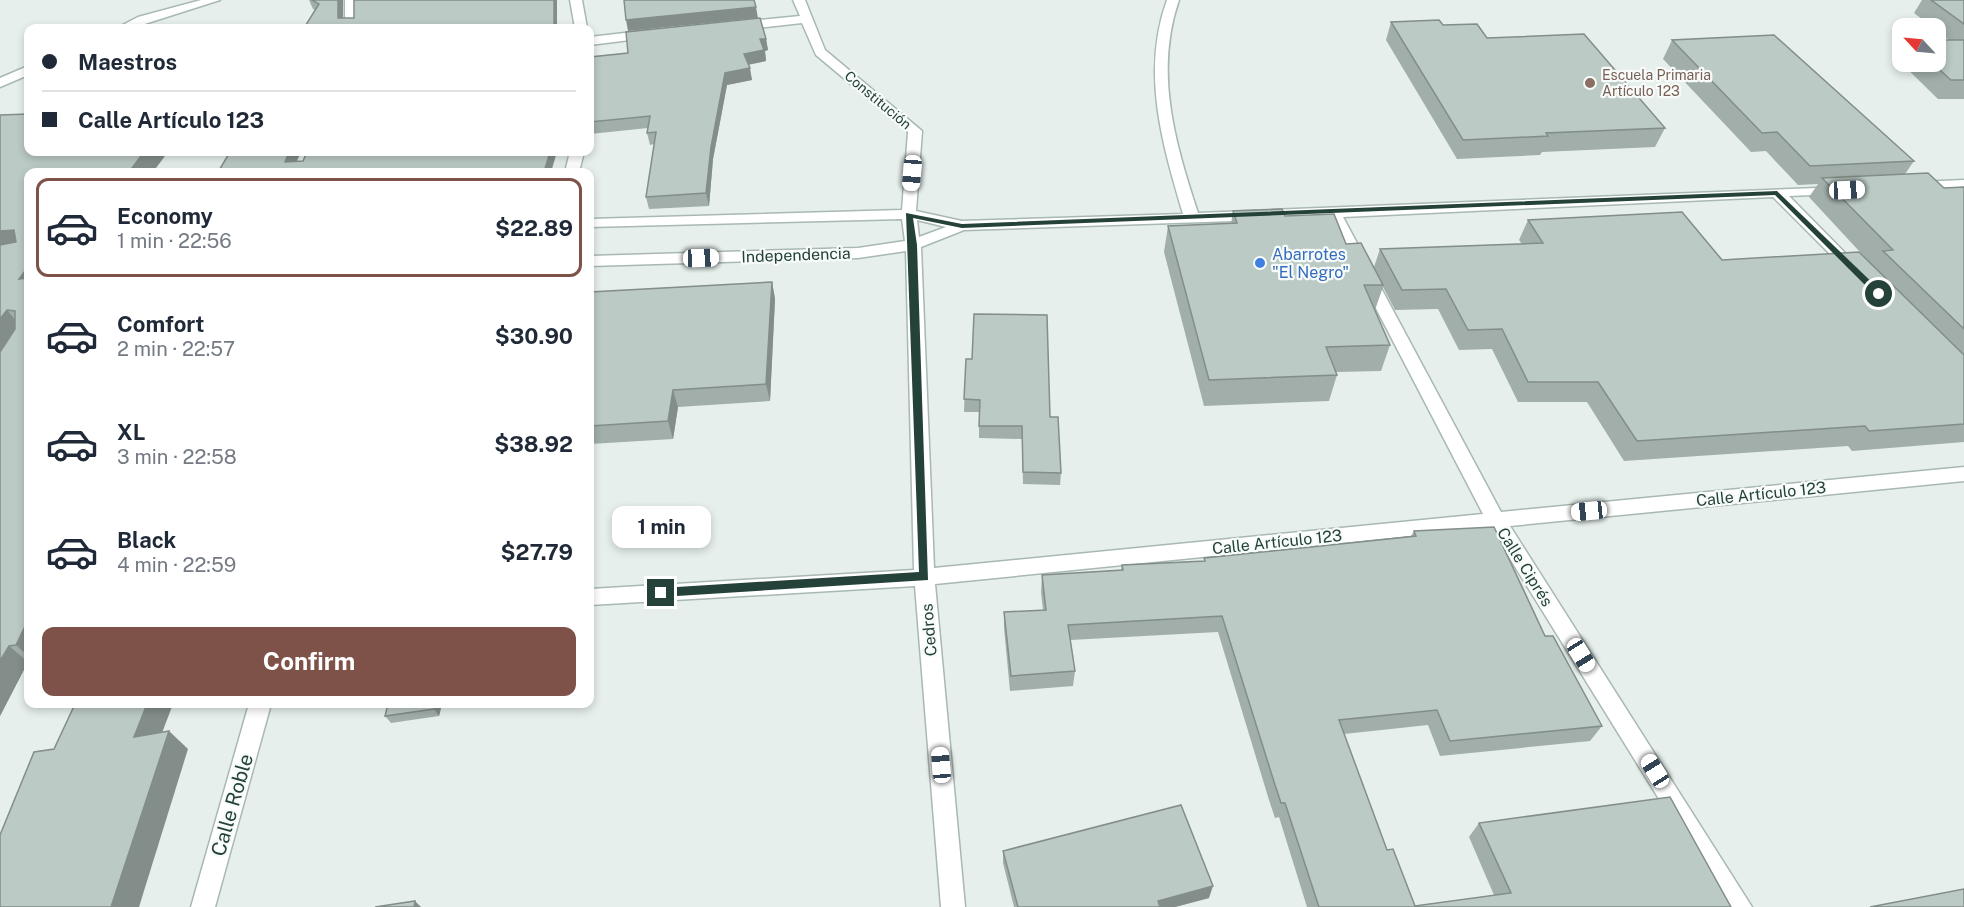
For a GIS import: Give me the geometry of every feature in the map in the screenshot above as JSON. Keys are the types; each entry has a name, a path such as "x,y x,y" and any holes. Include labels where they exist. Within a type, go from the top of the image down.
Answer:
{"street":[{"path":"132,24 214,0"},
{"path":"351,0 351,24"},
{"path":"576,0 580,24"},
{"name":"Constitución","path":"799,0 820,52 915,131 909,214"},
{"path":"1173,0 1164,17 1160,73 1170,146 1192,218"},
{"path":"726,27 806,19"},
{"path":"594,41 658,34"},
{"path":"0,83 24,72"},
{"path":"1906,187 1964,184"},
{"name":"Independencia","path":"594,223 909,214 962,226 1334,213 1847,190"},
{"path":"1777,193 1862,278"},
{"name":"Calle Ciprés","path":"1334,213 1496,520 1740,907"},
{"name":"Cedros","path":"909,214 913,245 924,576 953,907"},
{"name":"Independencia","path":"594,261 858,253 913,245 962,226"},
{"name":"Calle Artículo 123","path":"594,597 924,576 1964,474"},
{"name":"Calle Roble","path":"203,907 259,708"}],"building":[{"path":"312,0 338,0 338,18 354,18 354,0 554,0 554,24 306,24 319,4"},
{"path":"624,0 754,0 756,7 626,20"},
{"path":"1931,0 1964,0 1964,24"},
{"path":"760,18 766,39 760,39 764,50 744,54 750,68 725,73 711,147 706,193 646,197 656,132 647,133 650,116 594,122 594,57 628,53 626,32"},
{"path":"1439,20 1443,25 1477,24 1487,38 1584,34 1665,128 1546,133 1548,136 1463,140 1391,22"},
{"path":"1774,35 1914,161 1810,166 1777,132 1762,133 1672,40"},
{"path":"1946,40 1964,40 1964,80 1951,80 1942,72 1946,72"},
{"path":"24,114 24,156 141,156 132,168 24,168 24,272 19,279 24,278 24,628 16,645 9,646 0,661 0,352 15,329 15,311 7,310 0,319 0,245 16,242 14,230 0,231 0,115"},
{"path":"228,156 287,156 285,162 303,161 305,156 549,156 545,168 220,168"},
{"path":"1928,173 1944,188 1964,187 1964,329 1883,251 1893,250 1822,178"},
{"path":"1282,209 1285,216 1334,214 1346,244 1361,243 1383,285 1364,285 1390,345 1326,347 1337,375 1209,380 1168,226 1237,223 1233,211"},
{"path":"1682,212 1722,260 1859,252 1964,355 1964,424 1869,431 1865,426 1637,441 1598,382 1528,382 1502,329 1468,330 1446,289 1402,290 1380,249 1543,243 1528,220"},
{"path":"772,282 766,384 673,390 668,421 594,426 594,292"},
{"path":"974,314 1047,315 1050,417 1058,417 1061,473 1023,472 1022,426 979,426 980,400 964,399 966,359 972,359"},
{"path":"1494,527 1545,636 1553,636 1602,726 1450,741 1437,710 1339,720 1387,850 1393,849 1415,906 1511,893 1479,823 1670,797 1731,907 1319,907 1285,803 1281,803 1222,616 1068,625 1075,671 1011,676 1004,612 1046,610 1042,575 1123,570 1122,565 1205,561 1204,558 1416,536 1414,531"},
{"path":"73,708 145,708 134,737 169,731 111,907 0,907 0,835 34,752 54,749"},
{"path":"387,708 434,708 434,709 385,716"},
{"path":"1181,805 1213,886 1158,901 1160,907 1018,907 1003,851"},
{"path":"1964,889 1964,907 1870,907"},
{"path":"415,901 414,907 375,907"}],"place":[{"name":"Escuela Primaria Artículo 123","path":"1590,83"},
{"name":"Abarrotes \"El Negro\"","path":"1260,263"}],"route":[{"path":"661,593 924,576 913,245 909,214 962,226 1334,213 1777,193 1879,294"}]}
